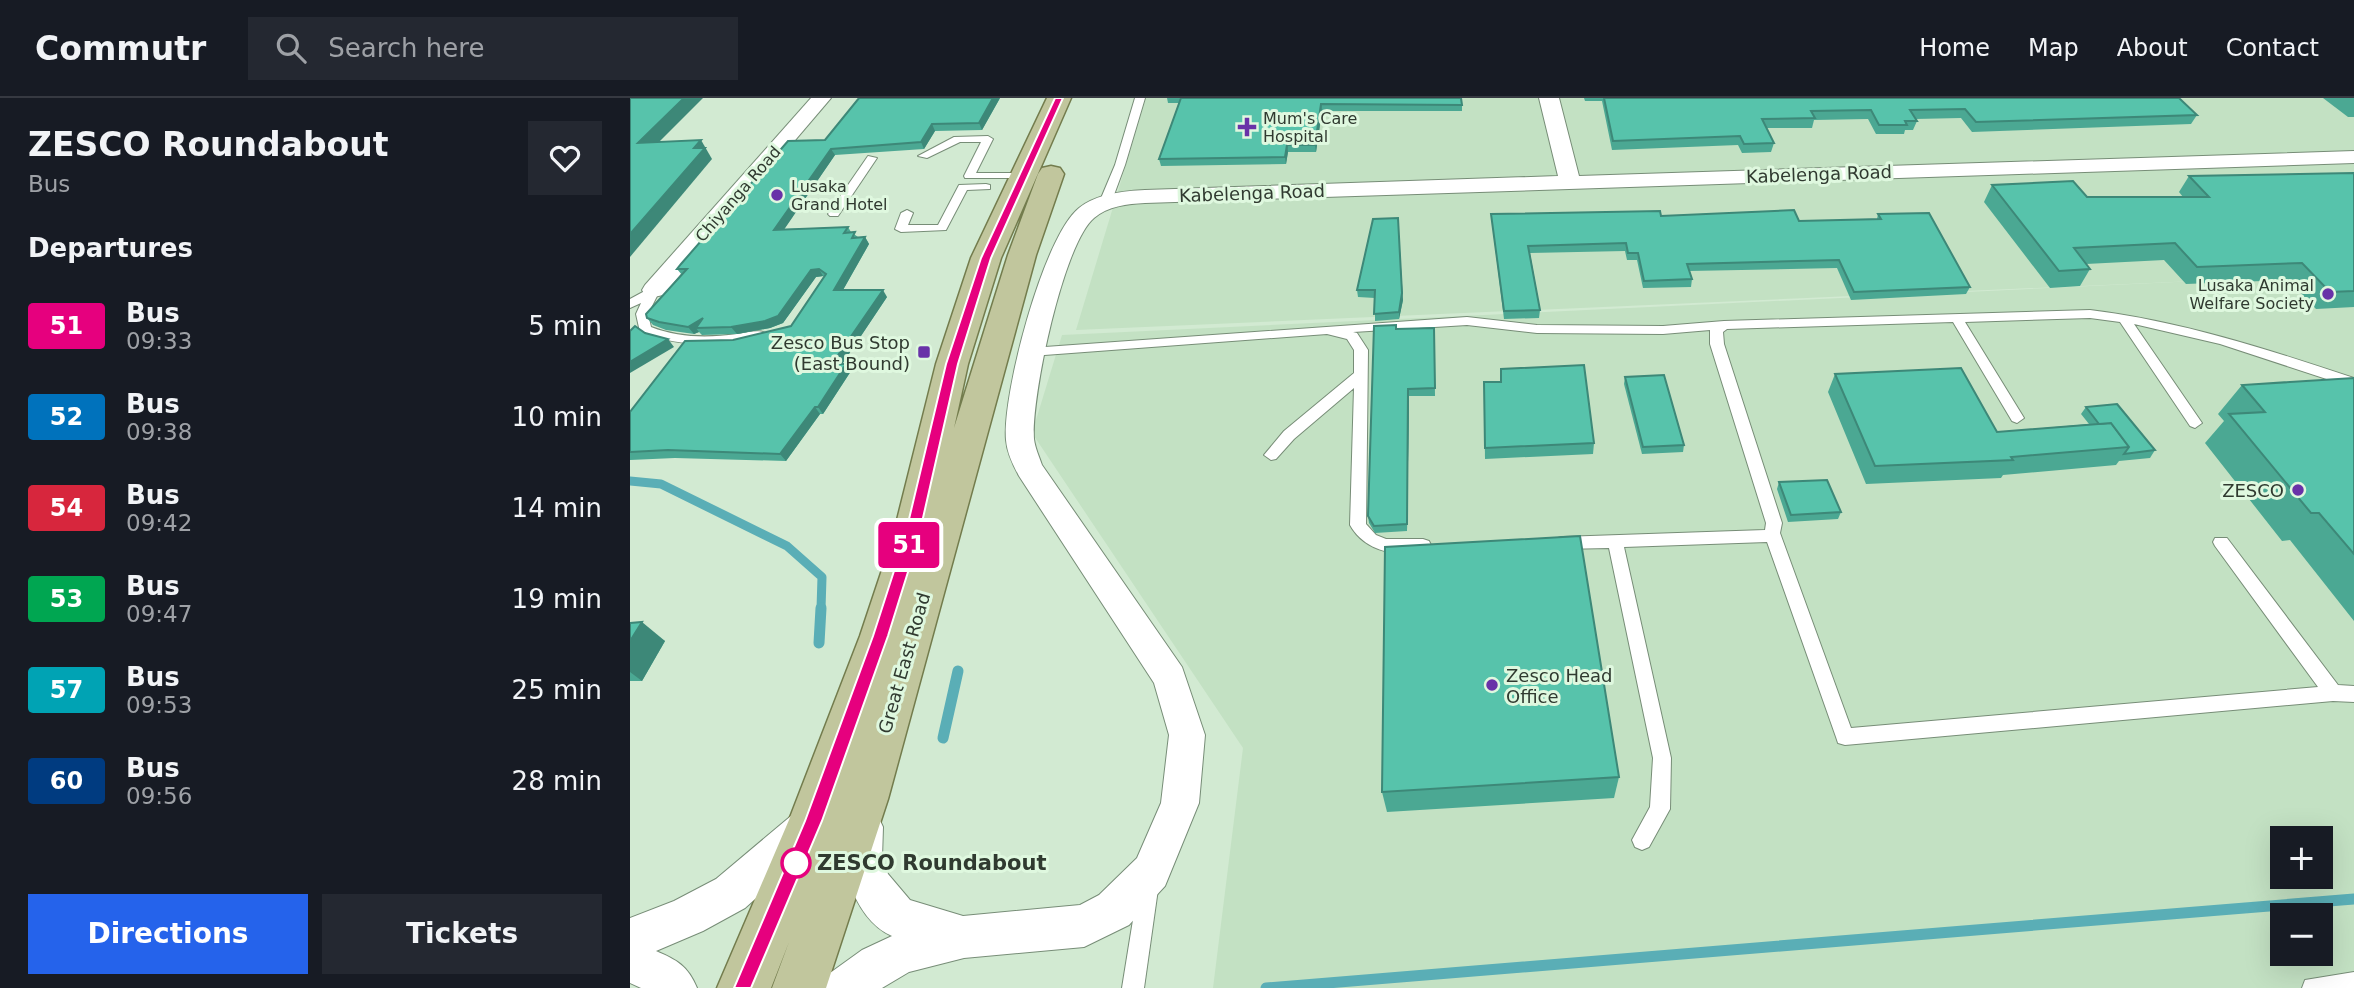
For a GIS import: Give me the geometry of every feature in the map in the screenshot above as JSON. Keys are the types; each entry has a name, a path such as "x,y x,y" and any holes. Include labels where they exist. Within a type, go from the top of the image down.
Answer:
{"main road":[{"name":"Great East Road","path":"744,988 813,821 881,636 911,540 952,364 986,258 1059,98"},
{"name":"Great East Road","path":"799,988 864,799 1039,201 1084,98"}],"street":[{"name":"Chiyanga Road","path":"654,290 821,98"},
{"path":"1549,98 1570,182"},
{"name":"Kabelenga Road","path":"845,988 877,965 904,952 964,937 1084,926 1114,911 1151,872 1180,803 1187,735 1170,678 1029,468 1019,441 1021,409 1031,352 1069,237 1085,214 1105,203 1130,197 2354,157"},
{"name":"Kabelenga Road","path":"864,799 862,858 872,887 897,917 964,937"},
{"path":"630,939 717,902 742,885 813,821"},
{"path":"630,961 664,976 675,988"}],"lane":[{"path":"1105,203 1120,165 1140,98"},
{"path":"908,214 901,229 942,228 988,139 958,139 923,156"},
{"path":"835,214 872,158"},
{"path":"966,182 1022,181"},
{"path":"630,304 654,290"},
{"path":"654,290 642,314 645,329 663,338 682,341 728,340 774,332"},
{"path":"1031,352 1467,321 1537,329 1663,330 1724,325 2062,313 2123,317 2206,335 2354,383"},
{"path":"1956,317 2017,418"},
{"path":"2123,317 2195,423"},
{"path":"1724,325 1716,330 1717,344 1774,523 1772,533 1845,737 2333,693 2354,694"},
{"path":"1327,330 1345,333 1358,342 1358,525 1367,540 1374,543 1392,546 1432,545"},
{"path":"1271,455 1289,435 1360,375"},
{"path":"1552,543 1764,537 1772,533"},
{"path":"1615,541 1662,758 1660,808 1642,840"},
{"path":"2221,542 2333,693"},
{"path":"1133,988 1151,872"},
{"path":"2313,988 2354,983"}],"shaded area":[{"path":"1146,98 2354,98 2354,988 1213,988 1243,748 1032,433 1062,335 2218,280 1076,330"}],"building":[{"path":"630,98 684,98 638,143 701,140 694,148 705,148 630,234"},
{"path":"859,98 993,98 979,123 932,124 921,142 831,149 774,230 848,227 844,233 855,232 852,238 865,237 834,290 883,290 832,364 846,364 818,407 815,407 780,454 668,450 630,452 630,412 685,341 733,340 791,326 826,274 819,269 811,270 778,316 765,321 731,327 696,328 703,318 688,327 659,322 647,318 646,314 687,269 677,269 681,264 788,141 825,140"},
{"name":"Mum's Care Hospital","path":"1181,98 1461,98 1462,105 1321,104 1315,145 1287,145 1285,157 1159,159"},
{"path":"1604,98 2179,98 2197,115 1976,122 1965,109 1910,110 1917,121 1905,121 1907,125 1879,125 1871,110 1811,111 1815,118 1762,119 1774,143 1744,144 1740,136 1613,141"},
{"path":"2354,173 2354,291 2330,292 2302,263 2197,267 2175,243 2074,248 2090,269 2059,271 1992,185 2073,181 2087,197 2209,197 2189,176"},
{"path":"1794,210 1799,221 1881,219 1878,214 1929,213 1970,287 1854,292 1839,260 1687,264 1692,279 1644,281 1638,253 1628,253 1626,243 1528,246 1540,310 1504,311 1491,214 1660,211 1661,216"},
{"path":"1398,218 1402,293 1399,312 1374,314 1375,290 1357,290 1373,219"},
{"path":"1396,325 1396,329 1434,328 1435,388 1408,389 1407,524 1374,526 1368,516 1374,326"},
{"path":"635,326 645,333 668,339 630,362 630,331"},
{"path":"1584,365 1594,443 1485,448 1484,382 1501,382 1501,369"},
{"path":"1961,368 1997,432 2111,423 2129,447 2011,457 2013,460 1875,466 1835,374"},
{"path":"1664,375 1684,445 1643,447 1625,377"},
{"name":"ZESCO","path":"2354,378 2354,554 2319,513 2311,513 2229,414 2265,412 2242,385"},
{"path":"2117,404 2155,450 2124,454 2129,447 2111,423 2099,424 2086,407"},
{"path":"1827,480 1841,512 1791,515 1779,482"},
{"name":"Zesco Head Office","path":"1580,536 1619,777 1382,792 1385,547"},
{"path":"642,622 630,641 630,623"}],"waterway":[{"path":"630,481 661,484 787,546 822,577 821,609"},
{"path":"819,643 821,608"},
{"path":"943,738 958,671"},
{"path":"1266,988 2354,899"}],"bus line":[{"name":"51","path":"744,988 813,821 881,636 911,540 952,364 986,258 1059,98"}],"place":[{"name":"Mum's Care Hospital","path":"1247,127"},
{"name":"Lusaka Grand Hotel","path":"777,195"},
{"name":"Lusaka Animal Welfare Society","path":"2328,294"},
{"name":"Zesco Bus Stop (East Bound)","path":"924,352"},
{"name":"ZESCO","path":"2298,490"},
{"name":"Zesco Head Office","path":"1492,685"},
{"name":"ZESCO Roundabout","path":"796,863"}]}
